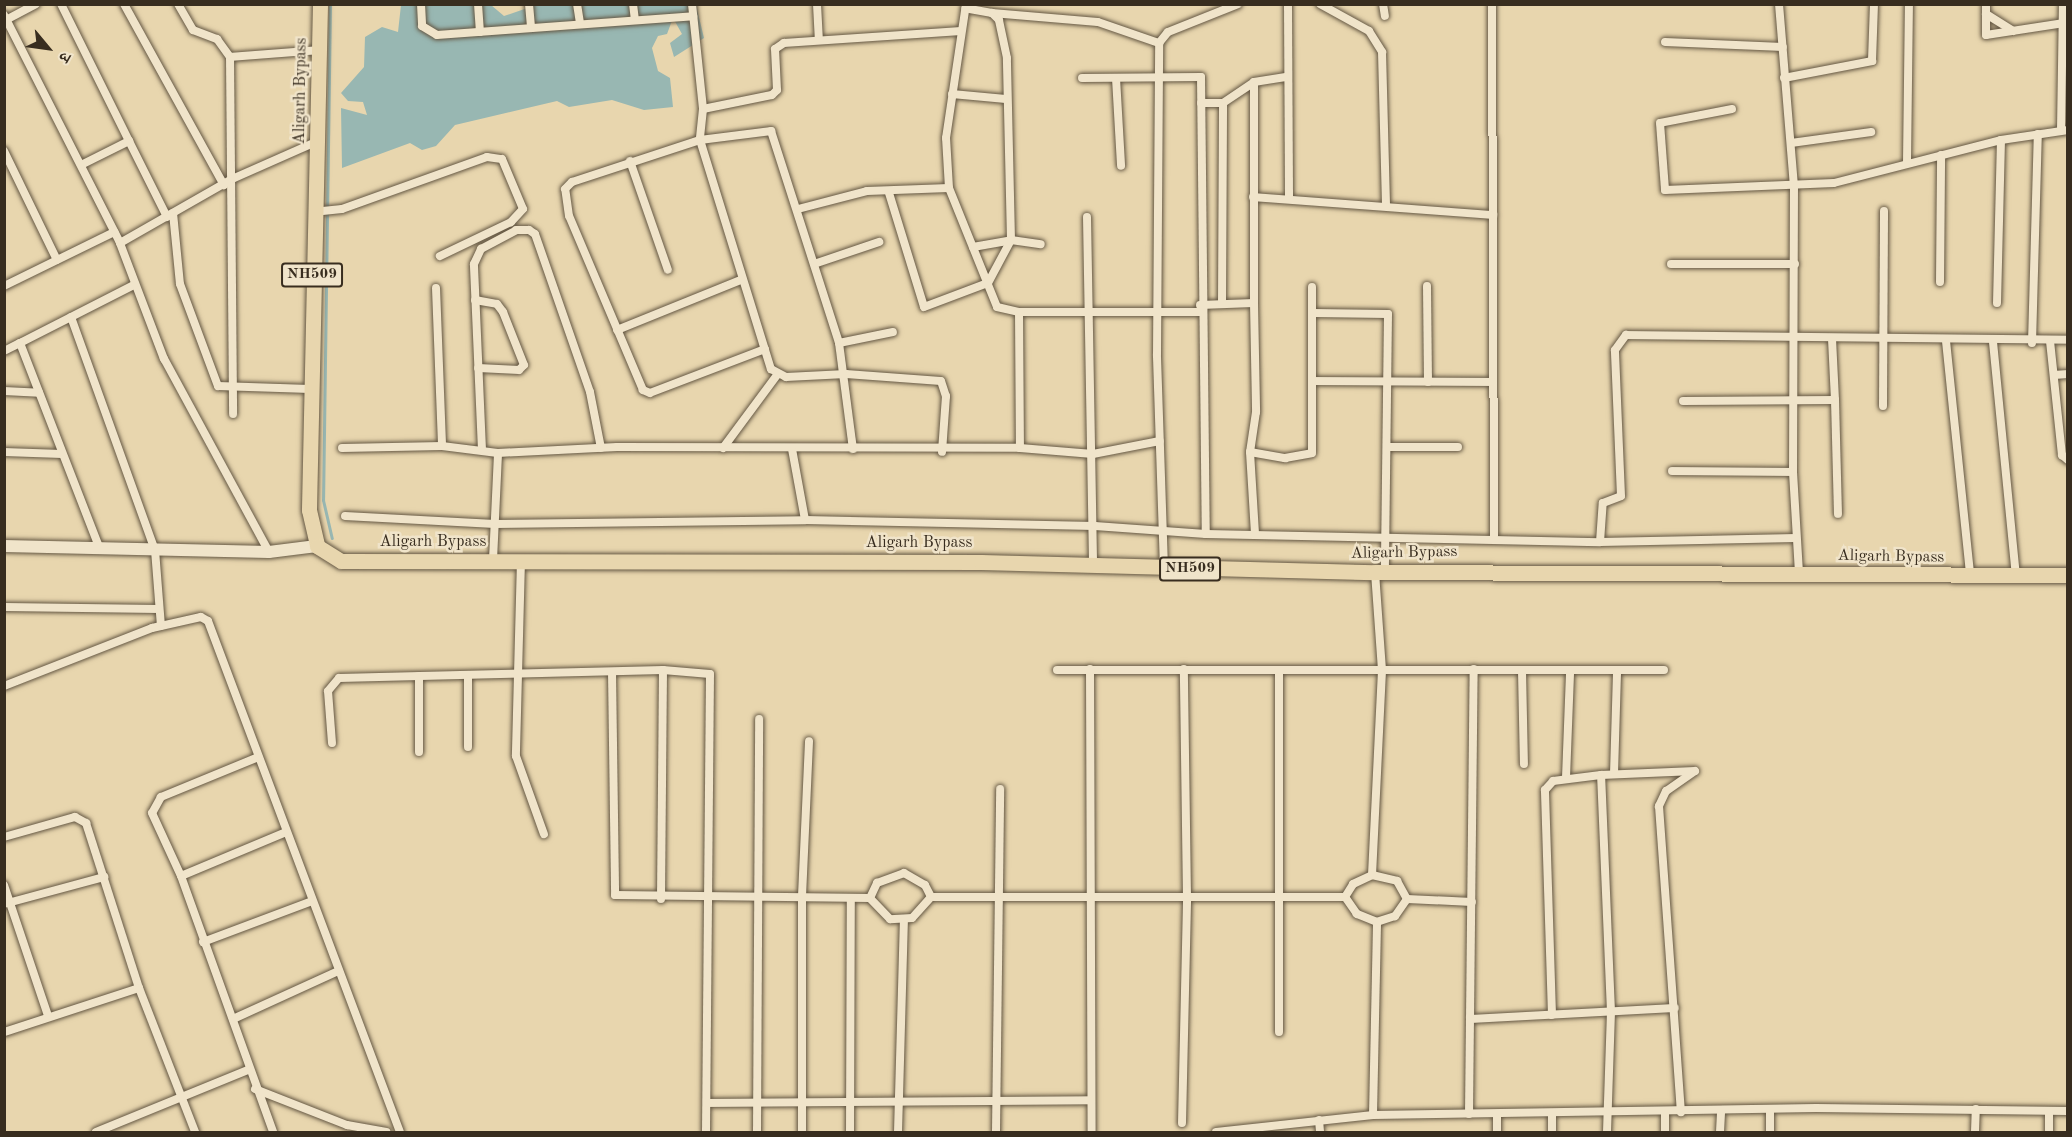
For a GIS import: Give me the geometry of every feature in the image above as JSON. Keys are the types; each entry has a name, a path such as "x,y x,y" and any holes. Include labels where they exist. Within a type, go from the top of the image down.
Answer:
{"highway":[{"name":"Aligarh Bypass","path":"320,4 309,510 317,546 341,561 493,555 521,560 1094,561 1382,568 1969,566 2067,575"}],"street":[{"path":"36,4 5,18 120,243 134,285 203,438 269,552"},
{"path":"61,4 129,141 170,215 180,284 218,386 233,389 310,389"},
{"path":"124,4 224,185"},
{"path":"178,4 193,30 217,39 230,57 233,414"},
{"path":"421,4 427,31 480,32 693,16"},
{"path":"478,4 480,32"},
{"path":"529,4 531,28"},
{"path":"577,4 580,24"},
{"path":"633,4 635,20"},
{"path":"692,4 703,109 700,140 741,280 765,349 777,375"},
{"path":"817,4 819,39"},
{"path":"1164,562 1157,312 1156,77 1160,43 1168,32 1238,4"},
{"path":"1288,4 1286,77 1289,199"},
{"path":"1320,4 1369,31 1383,52 1386,205"},
{"path":"1383,4 1385,16"},
{"path":"1492,4 1494,536"},
{"path":"1779,4 1794,186 1797,337 1792,398 1798,568"},
{"path":"1784,78 1872,61 1874,4"},
{"path":"1907,163 1909,4"},
{"path":"1986,4 1986,35 2064,23"},
{"path":"1732,109 1660,123 1665,190 1834,183 2001,141 2064,130 2066,106 2063,5 2067,5"},
{"path":"1160,43 1098,22 992,13 966,6 946,138 949,188 997,307 1020,312 1157,312 1222,304 1254,303"},
{"path":"889,194 924,307 988,283 1011,240 1004,34 992,13"},
{"path":"1986,15 2013,31"},
{"path":"703,109 772,95 777,90 775,49 819,39 961,31"},
{"path":"1665,42 1782,47"},
{"path":"230,57 320,50"},
{"path":"1082,78 1201,77 1200,308 1206,534"},
{"path":"1200,103 1223,103 1254,82 1286,77"},
{"path":"1116,78 1121,166"},
{"path":"1254,82 1256,412 1250,452 1255,534"},
{"path":"952,94 1006,99"},
{"path":"1222,304 1223,103"},
{"path":"765,349 650,393 639,385 569,216 565,189 630,161 700,140 771,131 839,343 846,374 853,449"},
{"path":"1791,143 1871,132"},
{"path":"2032,343 2038,134"},
{"path":"81,165 129,141"},
{"path":"120,243 232,179 318,141"},
{"path":"1997,303 2001,141"},
{"path":"4,151 57,261"},
{"path":"1940,282 1941,155"},
{"path":"316,212 333,212 487,157 502,159 523,209 511,222 440,256"},
{"path":"630,161 668,270"},
{"path":"798,210 867,191 889,194 949,188"},
{"path":"1253,198 1386,205 1493,215"},
{"path":"1883,406 1884,211"},
{"path":"1087,217 1094,561"},
{"path":"482,450 474,264 481,249 516,230 535,234 590,392 601,448"},
{"path":"5,283 57,261 114,232"},
{"path":"973,247 1011,240 1041,244"},
{"path":"814,264 879,242"},
{"path":"1671,264 1795,264"},
{"path":"617,330 741,280"},
{"path":"4,351 134,285"},
{"path":"1427,285 1428,382"},
{"path":"1250,452 1285,458 1312,453 1312,287"},
{"path":"436,288 442,446"},
{"path":"476,300 497,304 503,312 524,365 519,370 478,368"},
{"path":"1020,312 1020,448"},
{"path":"1313,313 1388,314 1389,447 1382,568 1382,670 1372,875"},
{"path":"71,317 155,550 161,626"},
{"path":"839,343 893,332"},
{"path":"1600,542 1604,503 1621,495 1619,341 1634,333 2032,343 2067,340"},
{"path":"1832,339 1838,514"},
{"path":"1946,341 1969,566"},
{"path":"2050,341 2062,455 2067,460"},
{"path":"1993,342 2015,570"},
{"path":"20,343 99,547"},
{"path":"777,375 846,374 940,381 946,396 942,452"},
{"path":"2054,375 2067,374"},
{"path":"723,448 777,375"},
{"path":"1313,381 1492,382"},
{"path":"4,392 39,393"},
{"path":"1683,401 1792,398 1835,400"},
{"path":"342,448 442,446 498,453 601,448 853,449 942,452 1020,448 1093,454 1160,441"},
{"path":"1389,447 1458,447"},
{"path":"792,449 805,520"},
{"path":"4,452 62,454"},
{"path":"493,555 498,453"},
{"path":"1672,471 1793,472"},
{"path":"345,516 495,524 805,520 1385,539 1494,536 1600,542 1796,538"},
{"path":"4,546 269,552 317,546"},
{"path":"521,560 515,673 516,756 544,834"},
{"path":"4,607 159,609"},
{"path":"4,686 161,626 201,616 208,621 256,758 312,901 336,972 400,1132"},
{"path":"1090,669 1092,896 1090,1100 1092,1132"},
{"path":"1182,1123 1187,897 1184,669"},
{"path":"1469,1114 1474,669"},
{"path":"1057,670 1474,669 1570,672 1665,670"},
{"path":"661,899 663,670"},
{"path":"332,743 328,691 332,682 419,676 663,670 705,671 712,678 706,1132"},
{"path":"1279,670 1279,1032"},
{"path":"1522,671 1524,764"},
{"path":"1614,774 1617,671"},
{"path":"612,672 612,888 622,899 802,896 851,900 870,898"},
{"path":"1566,778 1570,672"},
{"path":"468,675 468,747"},
{"path":"419,676 420,752"},
{"path":"757,1132 759,719"},
{"path":"802,1132 802,896 809,741"},
{"path":"256,758 161,797 153,807 181,876 203,942 233,1019 248,1070 273,1132"},
{"path":"1552,1015 1545,790 1566,778 1695,771 1666,791 1659,806 1681,1112"},
{"path":"1600,775 1611,1012 1607,1132"},
{"path":"996,1132 1000,789"},
{"path":"4,837 79,817 104,877 139,988 195,1132"},
{"path":"181,876 286,832"},
{"path":"870,898 877,883 904,873 925,885 931,897"},
{"path":"1345,897 1353,884 1372,875 1397,881 1407,899"},
{"path":"8,903 104,877"},
{"path":"4,885 8,903 48,1016"},
{"path":"931,897 1092,896 1280,899 1345,897"},
{"path":"870,898 890,919 904,921 920,913 931,897"},
{"path":"1345,897 1357,914 1377,922 1395,916 1407,899"},
{"path":"1407,899 1472,902"},
{"path":"850,1132 851,900"},
{"path":"203,942 312,901"},
{"path":"898,1132 904,921"},
{"path":"1373,1115 1377,922"},
{"path":"233,1019 336,972"},
{"path":"4,1032 139,988"},
{"path":"1470,1019 1675,1008"},
{"path":"96,1132 248,1070"},
{"path":"255,1089 348,1129 386,1132"},
{"path":"707,1103 851,1100 898,1102 1090,1100"},
{"path":"1975,1132 1976,1109"},
{"path":"1216,1132 1373,1115 1497,1116 1608,1111 1770,1112 1976,1109 2067,1112"},
{"path":"2049,1111 2049,1132"},
{"path":"1665,1112 1665,1132"},
{"path":"1720,1132 1721,1112"},
{"path":"1770,1112 1770,1132"},
{"path":"1552,1114 1552,1132"},
{"path":"1497,1116 1497,1132"},
{"path":"1319,1120 1320,1132"}],"water":[{"path":"401,5 491,5 504,16 536,5 696,5 704,38 674,57 670,43 682,34 673,18 667,34 658,36 652,48 658,71 670,78 673,107 644,110 612,100 569,107 557,101 455,125 436,146 422,150 410,143 342,168 341,108 367,115 363,102 348,101 341,93 364,67 365,37 382,27 398,32"}],"waterway":[{"path":"330,4 323,500 332,538"}]}
